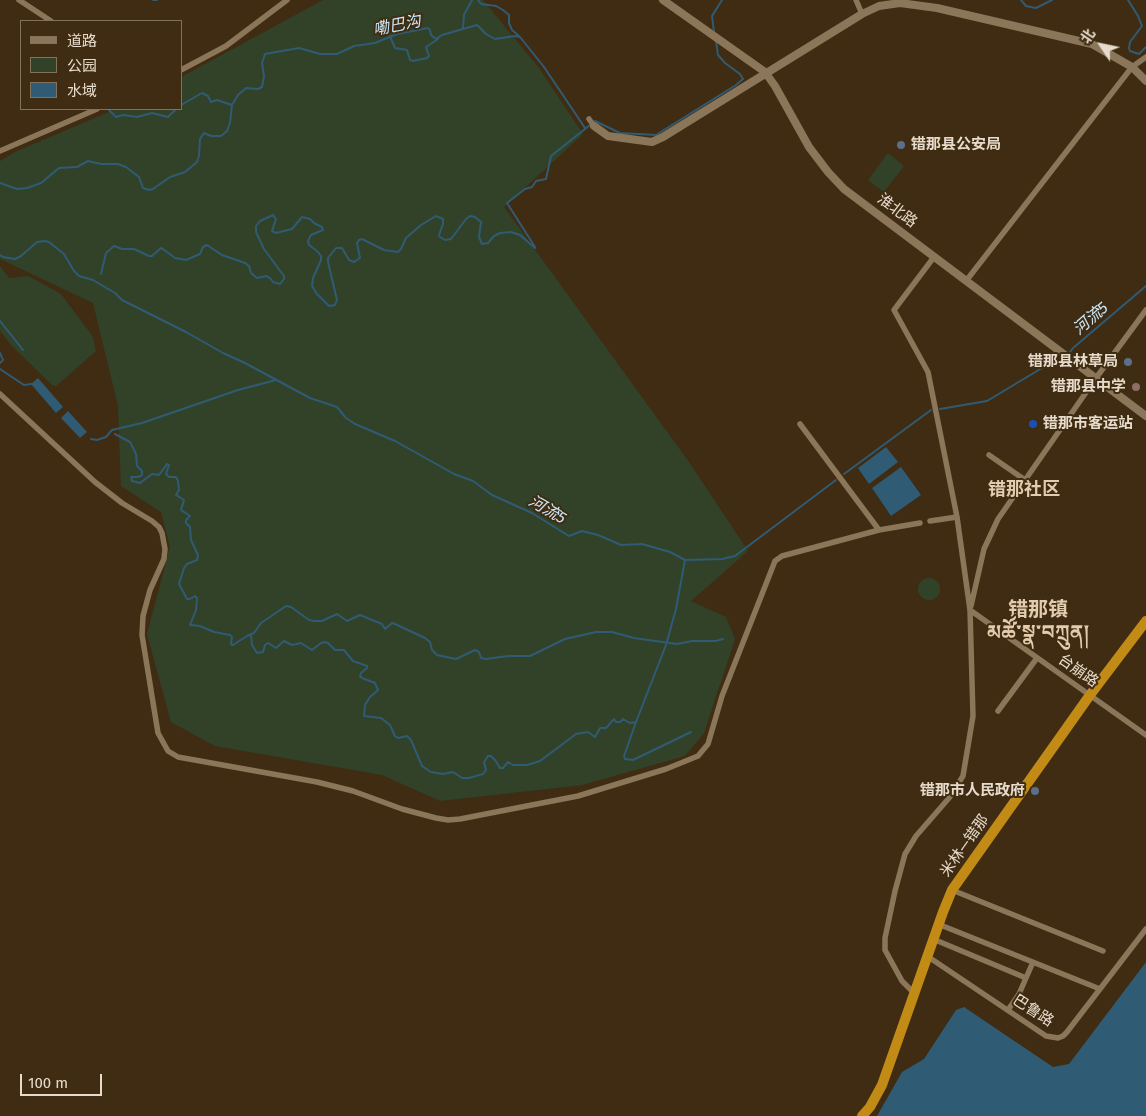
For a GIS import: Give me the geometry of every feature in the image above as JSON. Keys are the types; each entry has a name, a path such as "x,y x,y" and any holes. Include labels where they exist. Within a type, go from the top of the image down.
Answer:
{"highway":[{"name":"米林—错那","path":"862,1116 870,1107 882,1085 938,924 952,890 1090,695 1146,621"}],"street":[{"path":"19,0 49,20"},
{"path":"182,69 226,46 287,0"},
{"name":"淮北路","path":"664,0 765,72 775,86 809,147 828,172 844,188 1146,416"},
{"path":"856,0 862,14"},
{"path":"591,123 608,136 652,142 862,14 880,6 900,3 927,6 1092,44 1132,67 1146,80"},
{"path":"966,281 1132,67 1146,57"},
{"path":"0,151 94,110"},
{"path":"914,993 902,981 885,950 885,938 894,891 905,854 916,836 949,798 963,776 973,716 970,610 956,517 928,372 894,310 934,256"},
{"path":"970,610 984,549 998,519 1096,378 1146,310"},
{"path":"0,394 95,482 122,504 152,521 159,527 162,533 165,549 164,559 150,590 143,616 142,635 158,732 168,751 178,757 317,782 353,791 402,809 448,820 578,796 666,769 698,756 708,744 722,696 775,561 782,556 879,530 920,523"},
{"path":"800,424 879,530"},
{"path":"989,455 1025,480"},
{"path":"930,521 956,517"},
{"name":"台崩路","path":"970,610 1146,735"},
{"path":"998,711 1037,658"},
{"path":"952,890 1103,951"},
{"path":"938,924 1100,989"},
{"name":"巴鲁路","path":"927,956 1046,1036 1058,1038 1067,1032 1146,929"},
{"path":"933,939 1026,978"},
{"path":"1008,1010 1019,994 1033,962"}],"green space":[{"path":"323,0 483,0 539,68 583,134 504,207 689,462 748,551 691,601 726,617 735,639 704,733 685,756 582,785 440,801 382,775 215,746 171,722 147,634 170,547 161,512 121,486 118,406 93,303 0,259 0,161 15,152 114,110 182,110 182,76"},
{"path":"888,153 904,166 884,192 868,180"},
{"path":"0,266 9,278 28,276 61,294 93,337 96,351 56,386 52,385 11,345 0,331"},
{"path":"929,578 937,581 940,589 937,597 929,600 921,597 918,589 921,581"}],"water":[{"path":"38,378 63,407 56,413 31,384"},
{"path":"68,411 87,432 80,438 61,418"},
{"path":"886,447 898,462 869,484 858,468"},
{"path":"901,467 921,495 891,516 872,488"},
{"path":"1146,962 1146,1116 877,1116 902,1072 924,1059 956,1010 964,1007 1053,1067 1069,1064"}],"waterway":[{"path":"463,28 464,15 472,0"},
{"path":"478,0 481,4 496,6 509,15 509,23 512,30 519,36"},
{"name":"嘞巴沟","path":"714,32 712,16 722,0"},
{"name":"嘞巴沟","path":"1021,0 1026,6 1036,8 1052,0"},
{"name":"嘞巴沟","path":"1128,0 1142,26 1130,42 1130,51 1139,54 1146,47"},
{"name":"嘞巴沟","path":"0,183 17,189 27,188 41,183 59,168 77,167 88,161 101,164 118,164 126,167 139,177 143,188 153,189 170,177 185,172 197,162 200,139 204,133 211,136 221,136 227,131 232,105 238,95 246,88 258,89 262,87 264,76 262,63 265,54 299,48 320,54 337,54 354,46 375,43 397,34 428,28 431,35 436,39 442,35 477,25 486,34 495,39 520,37 544,67 585,128"},
{"path":"390,36 395,48 407,50 410,60 413,61 427,58 429,56 426,47 438,39"},
{"name":"嘞巴沟","path":"535,247 507,203 525,189 532,187 536,181 546,179 551,156 595,121 620,133 656,135 736,85 743,79 740,74 718,55 716,41"},
{"path":"182,104 202,93 208,96 211,102 217,100 232,105"},
{"path":"109,110 116,117 123,115 137,117 152,113 168,117 175,110"},
{"path":"101,274 106,253 114,246 122,249 134,249 149,256 152,256 161,248 175,258 186,260 200,254 203,247 207,245 222,255 245,263 249,266 251,273 257,278 266,276 273,282 280,284 284,276 264,249 256,232 256,226 260,221 273,215 276,219 272,231 276,233 292,229 302,217 310,219 322,227 323,230 311,235 308,241 309,245 321,256 312,286 329,306 335,305 337,300 328,262 328,258 336,248 342,248 349,260 354,262 360,258 357,243 362,239 384,250 398,252 406,238 421,225 436,216 443,219 439,235 445,240 451,239 470,216 475,217 481,222 479,237 482,244 488,243 494,236 500,233 511,232 520,235 535,248"},
{"name":"河流5","path":"0,255 15,259 37,242 49,242 64,254 79,276 93,280 115,293 122,300 310,398 337,407 346,418 355,424 395,441 454,474 473,481 492,495 532,513 569,536 582,531 598,535 621,545 642,544 670,552 685,560 722,559 735,556 836,480"},
{"name":"河流5","path":"1068,355 1073,348 1146,286"},
{"path":"0,321 23,350"},
{"path":"0,353 3,360 0,363"},
{"name":"河流5","path":"940,409 987,401 1042,368 1060,364 1065,359"},
{"path":"0,369 24,385 31,384"},
{"path":"91,439 97,440 106,437 112,430 142,423 238,390 276,380"},
{"name":"河流5","path":"844,474 931,410"},
{"path":"115,434 130,442 136,454 137,466 142,471 142,475 131,477 132,481 140,483 152,474 159,475 167,464 169,465 166,474 169,477 176,477 179,490 176,495 184,500 181,510 190,516 186,523 190,527 191,540 198,555 197,560 187,564 184,568 179,584 187,599 195,596 197,598 196,610 190,625 230,635 232,637 231,644 233,645 254,633 261,623 286,606 314,621 322,621 337,614 347,621 360,615 382,624 385,629 392,623 425,638 430,642 432,650 437,655 456,659 475,650 479,652 481,658 486,659 530,656 565,639 596,632 612,632 634,638 677,644 723,639"},
{"path":"685,560 676,609 666,645 636,722 624,756 625,759 633,760 691,732"},
{"path":"251,635 252,645 257,653 263,652 265,645 268,643 276,648 284,641 292,645 301,643 312,650 325,642 335,650 344,650 353,661 367,666 360,676 375,683 378,690 365,705 364,716 381,718 390,725 395,736 398,738 407,736 411,740 422,766 431,772 443,774 453,772 462,778 469,778 483,774 486,770 484,762 488,756 491,756 500,768 503,768 508,762 513,765 527,765 540,761 576,734 588,732 595,737 600,728 606,728 614,719 616,722 620,722 623,719 630,723 636,722"}],"place":[{"name":"错那县公安局","path":"901,145"},
{"name":"错那县林草局","path":"1128,362"},
{"name":"错那县中学","path":"1136,387"},
{"name":"错那市客运站","path":"1033,424"},
{"name":"错那市人民政府","path":"1035,791"}],"district":[{"name":"错那社区","path":"1024,490"},
{"name":"错那镇 མཚོ་སྣ་བཀྲུན།","path":"1038,622"}]}
